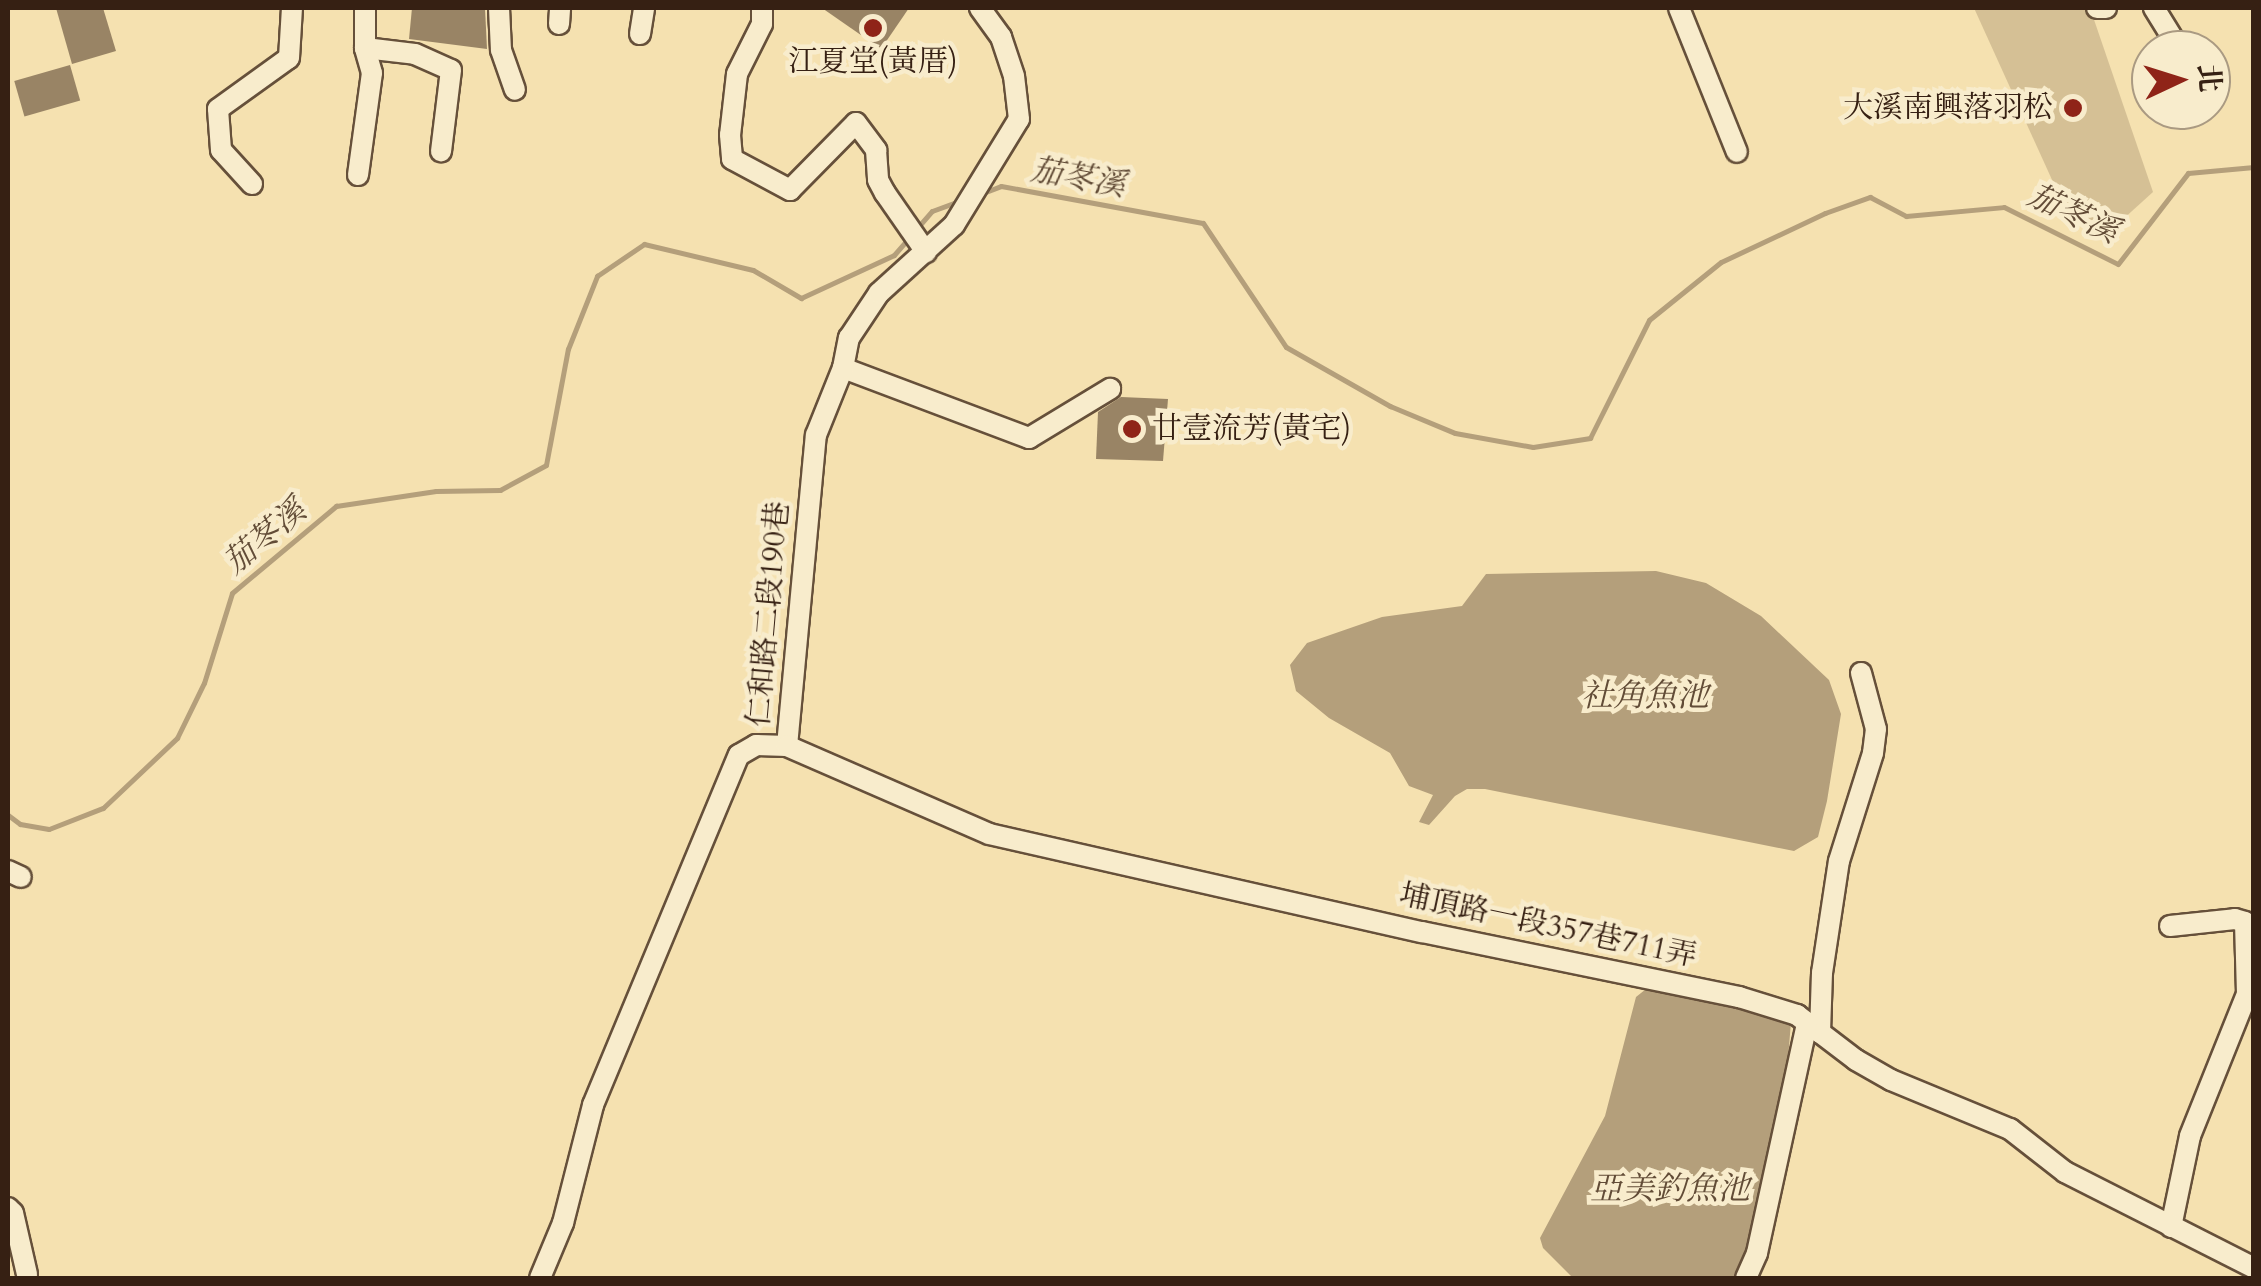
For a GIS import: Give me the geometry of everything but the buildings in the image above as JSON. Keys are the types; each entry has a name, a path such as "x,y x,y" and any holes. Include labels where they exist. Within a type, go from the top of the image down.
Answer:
{"street":[{"path":"252,184 220,150 218,109 289,58 292,8"},
{"path":"358,175 372,73 365,48 365,8"},
{"path":"499,8 501,50 515,90"},
{"path":"640,34 644,8"},
{"path":"762,8 762,24 737,74 730,135 732,158 790,190 856,123 876,150 878,180 885,193 926,252"},
{"name":"仁和路二段190巷","path":"540,1278 563,1223 593,1105 739,754 756,745 788,746 816,435 843,368 849,338 879,293 954,225 1018,119 1010,63 1001,37 980,8"},
{"path":"1679,8 1737,152"},
{"path":"2097,8 2106,8"},
{"path":"2154,8 2168,30"},
{"path":"365,48 415,54 451,70 441,151"},
{"path":"843,368 1030,438 1110,389"},
{"path":"1746,1278 1758,1253 1814,1028 1839,861 1873,753 1876,728 1861,673"},
{"name":"埔頂路一段357巷711弄","path":"788,746 989,834 1422,932 1739,997 1814,1028 1891,1080 2010,1129 2065,1172 2254,1268"},
{"path":"2170,926 2234,919 2245,922 2249,1003 2190,1136 2170,1227"},
{"path":"8,1208 14,1213 28,1274"}],"shaded area":[{"name":"大溪南興落羽松","path":"1974,8 2090,8 2153,192 2110,231 2063,204"}],"water":[{"name":"社角魚池","path":"1656,571 1706,583 1761,616 1829,680 1841,714 1827,801 1818,837 1794,851 1485,789 1467,789 1455,796 1429,825 1419,822 1433,795 1409,786 1390,753 1329,718 1296,691 1290,665 1307,643 1382,617 1462,606 1486,574"},
{"name":"亞美釣魚池","path":"1659,987 1791,1022 1785,1096 1748,1248 1738,1278 1573,1278 1543,1248 1540,1238 1605,1116 1636,997 1646,989"}],"waterway":[{"name":"茄苳溪","path":"983,193 1001,186 1203,223 1286,347 1390,406 1455,433 1533,447 1590,438 1649,320 1721,262 1825,213 1870,197 1906,216 2004,207 2118,264 2188,173 2254,167"},
{"name":"茄苳溪","path":"918,227 932,211 963,200"},
{"name":"茄苳溪","path":"8,815 20,824 49,829 103,808 177,738 204,683 232,593 336,506 436,491 500,490 546,465 568,349 597,276 644,244 753,270 801,298 894,255 908,239"}],"place":[{"name":"江夏堂(黃厝)","path":"873,28"},
{"name":"大溪南興落羽松","path":"2073,108"},
{"name":"廿壹流芳(黃宅)","path":"1132,429"}]}
